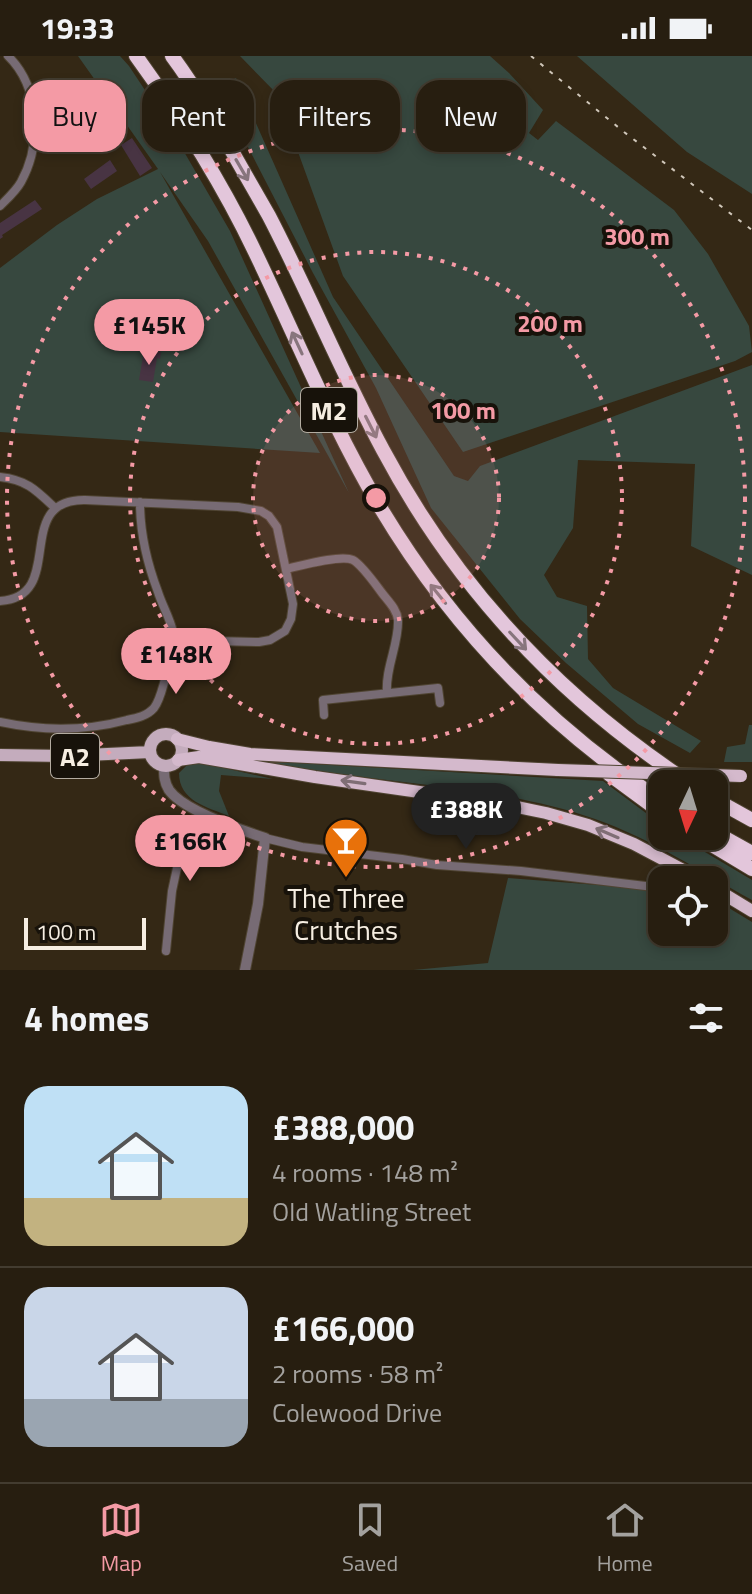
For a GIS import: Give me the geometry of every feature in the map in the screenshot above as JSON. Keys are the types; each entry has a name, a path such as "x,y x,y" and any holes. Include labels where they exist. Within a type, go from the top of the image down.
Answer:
{"highway":[{"name":"M2","path":"136,56 166,97 215,176 255,251 357,466 401,542 469,632 521,688 568,731 648,791"},
{"name":"M2","path":"172,56 199,95 269,217 384,452 436,538 482,601 565,689 626,739 671,770"},
{"name":"M2","path":"568,731 580,752 648,803"},
{"path":"177,739 250,754 746,776"},
{"path":"178,760 199,757 546,813 588,825 676,866"},
{"path":"728,807 752,820"},
{"path":"728,840 752,853"},
{"path":"720,850 752,869"},
{"path":"728,896 752,911"}],"main road":[{"path":"168,735 177,739 181,747 178,760 171,765 164,766 153,760 150,752 152,743 159,736 168,735"},
{"name":"A2","path":"0,755 150,752"}],"street":[{"path":"0,206 20,184 34,145 29,91 23,75 8,56"},
{"path":"0,477 27,483 55,508"},
{"path":"0,601 21,596 32,584 36,577 45,524 55,508 64,502 140,502 251,508 269,516 277,527 286,569 293,611 289,624 279,636 259,642 174,640"},
{"path":"0,722 39,728 103,726 144,715 158,702 174,640 146,556 140,502"},
{"path":"286,569 350,559 379,589 393,607 398,620 387,693"},
{"path":"324,715 323,700 387,693 438,688 440,703"},
{"path":"164,766 164,779 171,792 186,804 210,817 265,838 302,847 437,865 521,871 648,886"},
{"path":"166,951 176,871 210,817"},
{"path":"245,970 258,904 265,838"}],"green space":[{"path":"78,56 120,56 129,66 142,86 142,146 126,124 126,80 95,80"},
{"path":"240,56 490,56 515,80 416,80 416,152 526,152 526,92 543,110 529,133 538,140 556,121 674,210 708,254 749,326 752,352 735,361 463,452 343,276 298,152 400,152 400,80 270,80 270,87"},
{"path":"577,56 752,56 752,194 687,152"},
{"path":"254,119 333,297 454,476 468,481 480,466 752,365 752,575 691,546 695,464 578,460 573,528 544,575 557,597 587,606 588,659 613,688 701,741 690,753 638,724 566,663 520,619 431,508 376,388 251,152 254,152"},
{"path":"146,152 184,152 230,231 349,493 208,241 160,172 320,453 0,432 0,268 97,199 158,169"},
{"path":"749,725 752,725 752,762 724,762 727,747 745,744"},
{"path":"246,760 603,781 648,815 648,842 595,819 542,804 488,793"},
{"path":"202,763 273,779 221,775 219,791 229,816 196,802 180,783 179,773 188,764"},
{"path":"663,850 702,850 752,880 752,900 728,886 728,866 692,866"},
{"path":"508,878 648,889 648,946 728,946 728,907 752,922 752,970 413,970 488,963"}],"building":[{"path":"132,138 152,168 140,176 125,152 126,142"},
{"path":"110,160 117,171 91,189 84,179"},
{"path":"35,200 42,209 0,239 0,223"},
{"path":"153,350 161,352 153,382 139,380 143,356 152,357"}],"railway":[{"path":"531,56 752,230"}],"place":[{"name":"The Three Crutches","path":"346,879"}]}
